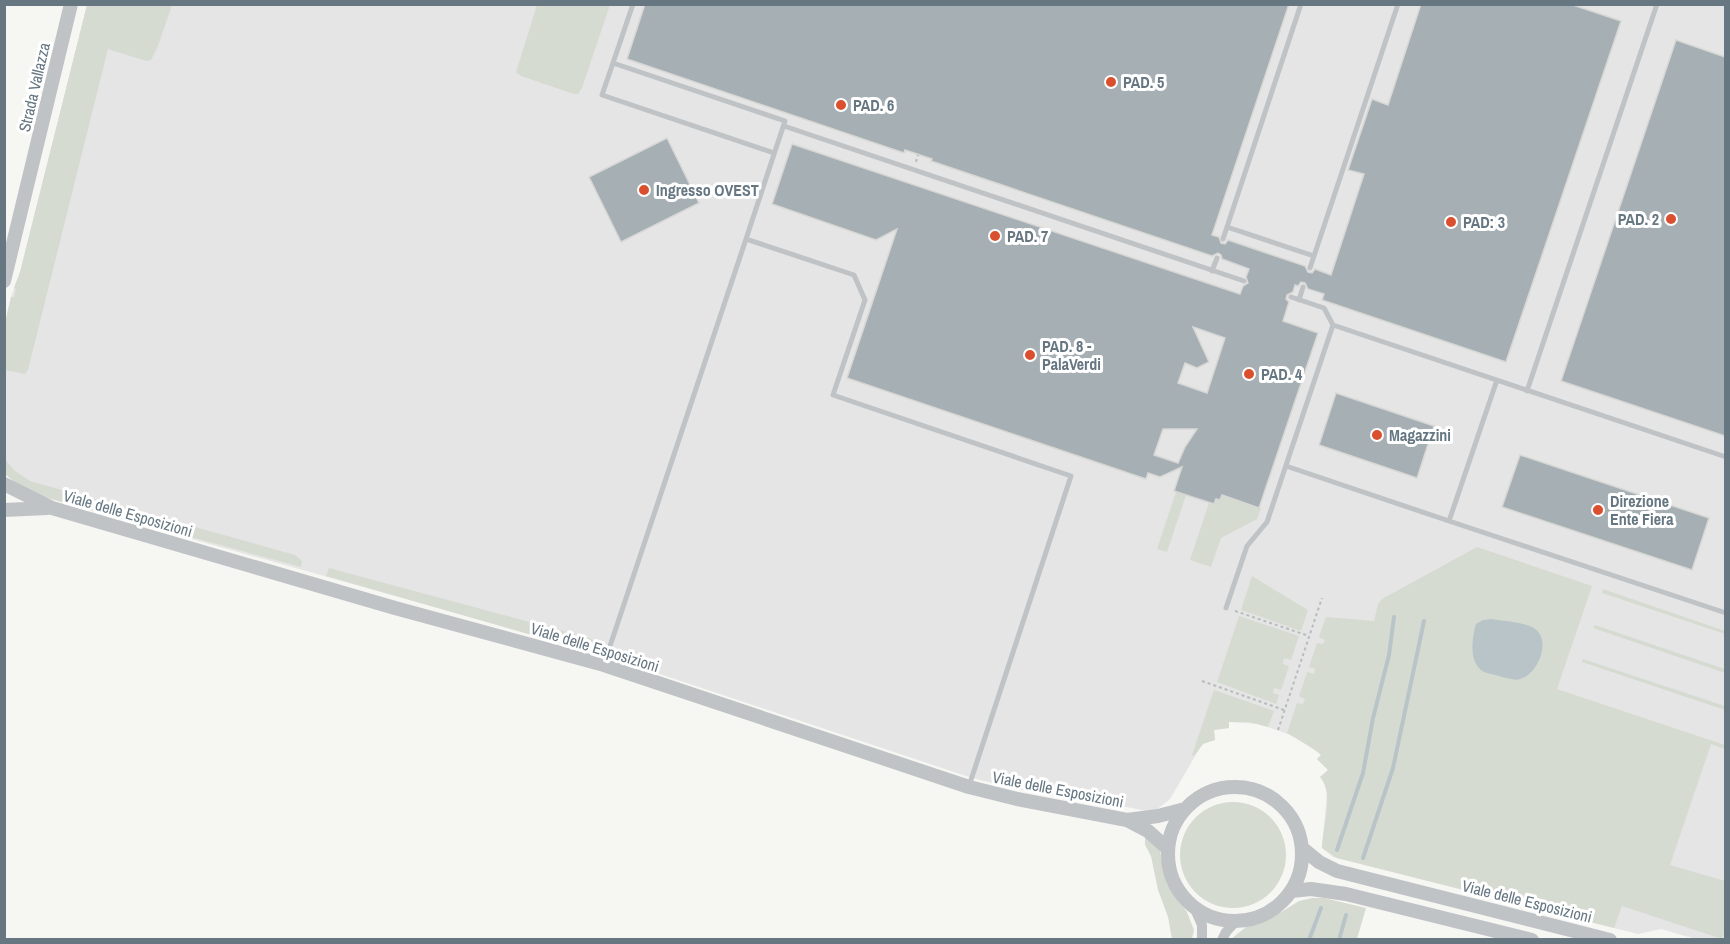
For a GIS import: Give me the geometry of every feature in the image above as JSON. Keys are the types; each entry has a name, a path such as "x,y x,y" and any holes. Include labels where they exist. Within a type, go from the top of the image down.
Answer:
{"street":[{"name":"Strada Vallazza","path":"4,281 71,4"},
{"name":"Viale delle Esposizioni","path":"4,484 52,508 394,608 604,664 969,787 1017,800 1127,820 1148,831 1168,849"},
{"name":"Viale delle Esposizioni","path":"4,510 52,508"},
{"name":"Viale delle Esposizioni","path":"1194,907 1179,890 1170,869 1168,849 1177,820 1185,809 1199,797 1216,789 1234,787 1253,789 1275,800 1292,818 1299,832 1302,848 1301,867 1291,891 1278,905 1261,915 1236,921"},
{"name":"Viale delle Esposizioni","path":"1127,820 1158,816 1185,809"},
{"name":"Viale delle Esposizioni","path":"1302,848 1319,862 1337,871 1610,939"},
{"path":"1291,891 1311,889 1346,894 1532,939"},
{"path":"1194,907 1214,917 1236,921"},
{"path":"1194,907 1202,925 1202,939"},
{"path":"1222,939 1236,921"}],"lane":[{"path":"633,4 602,95 774,153"},
{"path":"1223,238 1302,4"},
{"path":"1310,268 1398,4"},
{"path":"1527,390 1657,4"},
{"path":"604,664 785,121 613,63"},
{"path":"784,126 1244,281"},
{"path":"1227,227 1314,256"},
{"path":"746,239 854,275 865,300 833,395 1071,476 969,787"},
{"path":"1212,270 1217,258"},
{"path":"1299,300 1303,287"},
{"path":"1291,297 1324,308 1333,325 1725,457"},
{"path":"1226,608 1247,546 1267,522 1333,325"},
{"path":"1449,521 1497,380"},
{"path":"1286,466 1725,614"}],"path":[{"path":"1278,730 1322,598"},
{"path":"1226,608 1309,637"},
{"path":"1202,681 1284,711"}],"shaded area":[{"path":"87,5 1725,5 1725,939 1696,939 1661,929 1638,934 1333,857 1322,848 1327,793 1325,783 1320,777 1328,770 1317,759 1321,755 1296,737 1259,724 1229,722 1229,728 1214,730 1215,740 1205,742 1201,746 1170,799 1156,810 1148,811 1121,806 1120,809 972,778 594,652 43,497 17,484 5,474 5,323"},
{"path":"87,5 172,5 151,60 146,61 108,49 28,370 25,374 5,370 5,323 11,297 14,297 16,289 14,288 20,272"},
{"path":"537,5 610,5 578,94 521,76 516,72"},
{"path":"4,458 15,471 30,481 295,555 302,561 301,567 37,495 5,474"},
{"path":"1178,486 1182,487 1180,493 1186,495 1167,552 1157,549"},
{"path":"1222,495 1261,508 1257,519 1221,538 1211,567 1190,560 1209,503 1214,504 1216,499 1220,500"},
{"path":"1477,547 1592,586 1557,689 1725,745 1725,749 1711,744 1670,865 1725,881 1725,931 1722,939 1622,906 1614,928 1337,858 1322,848 1327,793 1320,777 1328,770 1317,759 1321,755 1317,751 1287,733 1297,703 1303,704 1305,699 1299,696 1307,672 1314,674 1315,669 1309,667 1317,643 1323,644 1325,640 1319,637 1326,617 1374,621 1378,604 1382,599"},
{"path":"329,568 585,637 599,642 598,651 563,644 326,576"},
{"path":"1252,576 1308,610 1301,631 1241,610"},
{"path":"1603,589 1725,631 1725,634 1602,593"},
{"path":"1239,616 1299,636 1291,660 1284,658 1283,664 1289,666 1281,690 1274,688 1273,693 1279,695 1276,704 1217,682"},
{"path":"1491,619 1523,624 1538,632 1542,639 1541,655 1538,663 1527,676 1516,680 1502,677 1484,672 1475,663 1472,650 1476,624"},
{"path":"1595,625 1725,669 1725,673 1593,628"},
{"path":"1583,659 1725,706 1725,710 1582,662"},
{"path":"1214,690 1274,711 1268,727 1249,722 1229,722 1229,728 1214,730 1215,740 1203,744 1194,756 1192,755"},
{"path":"1233,802 1253,806 1271,817 1282,835 1286,855 1282,875 1271,893 1253,904 1233,908 1213,904 1195,893 1184,875 1180,855 1184,835 1195,817 1213,806"},
{"path":"1145,835 1160,851 1167,884 1187,912 1194,930 1192,939 1172,939 1151,856 1145,845"},
{"path":"1324,898 1366,908 1357,939 1231,939 1246,927 1270,919 1299,901"}],"building":[{"path":"645,4 1289,4 1212,235 1219,237 1221,243 1225,244 1228,240 1305,266 1308,272 1312,273 1315,269 1331,275 1364,174 1348,170 1372,99 1388,105 1421,4 1570,4 1621,21 1506,362 1322,300 1324,294 1308,289 1305,283 1295,285 1293,292 1287,295 1286,299 1289,302 1283,321 1318,333 1259,508 1222,495 1220,500 1216,499 1214,504 1174,491 1182,467 1160,477 1148,473 1146,479 847,378 897,229 876,240 772,204 792,144 1240,294 1243,286 1248,283 1246,277 1249,269 1222,259 1218,253 1212,256 931,161 932,159 905,150 904,153 627,59","holes":["1193,327 1225,338 1207,393 1178,383 1185,363 1197,368 1209,362","1163,429 1197,429 1178,463 1154,455"]},
{"name":"PAD. 2","path":"1676,40 1725,57 1725,436 1561,381"},
{"name":"Ingresso OVEST","path":"667,138 699,203 621,242 589,177"},
{"name":"Magazzini","path":"1336,393 1434,426 1417,478 1319,445"},
{"name":"Direzione Ente Fiera","path":"1520,455 1709,518 1692,570 1502,507"}],"waterway":[{"path":"1337,850 1363,773 1373,718 1389,655 1394,617"},
{"path":"1363,858 1393,768 1424,621"},
{"path":"1309,940 1321,908"},
{"path":"1339,940 1346,915"}],"place":[{"name":"PAD. 5","path":"1111,82"},
{"name":"PAD. 6","path":"841,105"},
{"name":"Ingresso OVEST","path":"644,190"},
{"name":"PAD. 2","path":"1671,219"},
{"name":"PAD: 3","path":"1451,222"},
{"name":"PAD. 7","path":"995,236"},
{"name":"PAD. 8 - PalaVerdi","path":"1030,355"},
{"name":"PAD. 4","path":"1249,374"},
{"name":"Magazzini","path":"1377,435"},
{"name":"Direzione Ente Fiera","path":"1598,510"}]}
